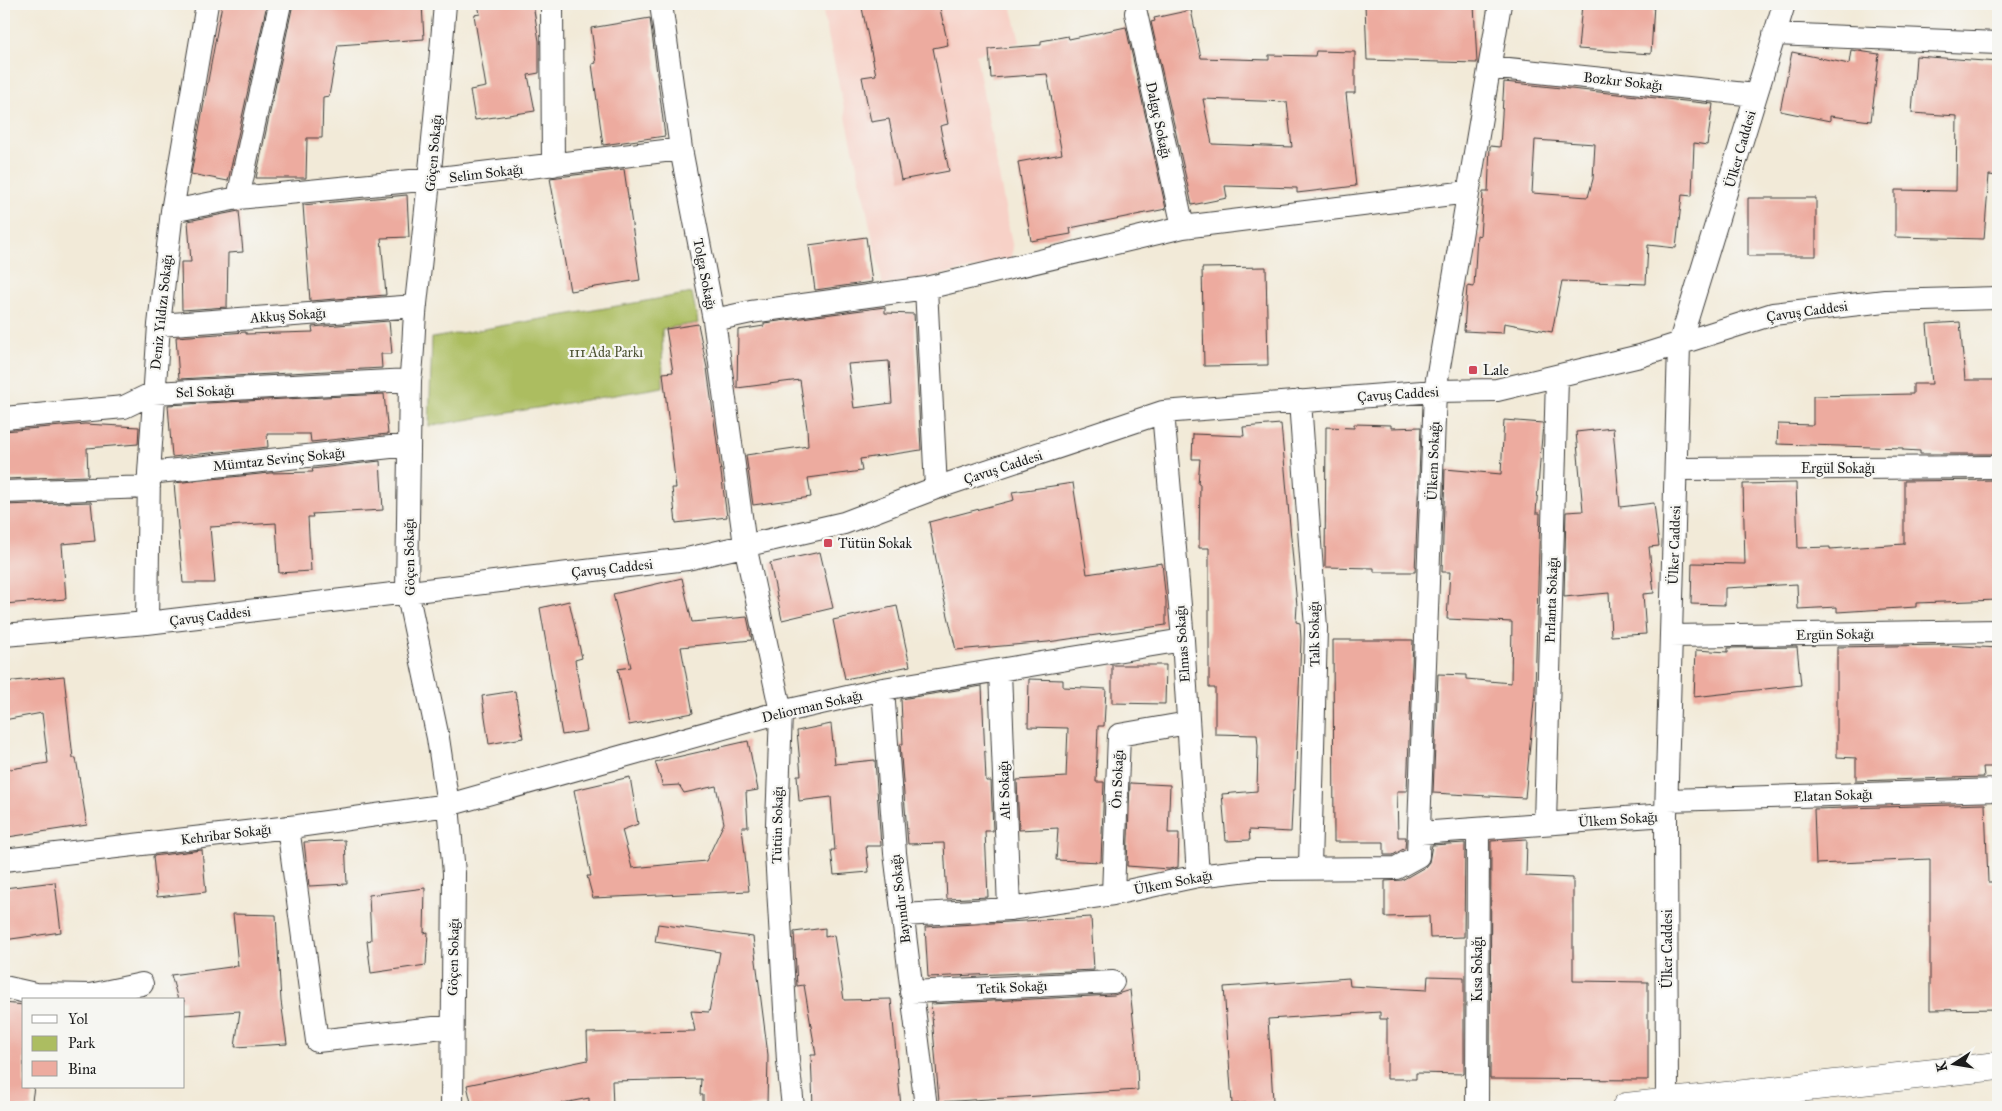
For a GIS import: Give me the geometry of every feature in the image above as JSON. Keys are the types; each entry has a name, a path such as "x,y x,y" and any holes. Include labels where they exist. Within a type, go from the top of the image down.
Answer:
{"main road":[{"path":"1626,1107 1998,1066"}],"street":[{"name":"Deniz Yıldızı Sokağı","path":"147,623 149,480 153,393 159,325 172,211 208,4"},
{"path":"238,198 280,4"},
{"name":"Göçen Sokağı","path":"445,4 431,179 416,306 415,347 410,380 407,591 438,738 448,805 454,873 452,1107"},
{"path":"552,4 553,165"},
{"name":"Tolga Sokağı","path":"661,4 681,149 714,320 746,545"},
{"name":"Ülkem Sokağı","path":"902,915 1009,909 1113,894 1198,876 1257,869 1310,867 1396,868 1418,856 1435,391 1500,4"},
{"name":"Ülker Caddesi","path":"1668,1101 1667,808 1679,345 1784,4"},
{"name":"Dalgıç Sokağı","path":"1136,14 1183,227"},
{"path":"1774,34 1998,43"},
{"name":"Bozkır Sokağı","path":"1490,67 1755,95"},
{"name":"Selim Sokağı","path":"172,211 238,198 431,179 681,149"},
{"path":"714,320 751,312 926,288 1183,227 1468,192"},
{"path":"926,288 936,488"},
{"name":"Çavuş Caddesi","path":"4,635 147,623 687,559 844,523 936,488 1163,412 1435,391 1497,390 1557,377 1679,345 1774,314 1885,301 1998,298"},
{"name":"Akkuş Sokağı","path":"159,325 416,306"},
{"name":"Pırlanta Sokağı","path":"1545,823 1557,377"},
{"name":"Sel Sokağı","path":"4,418 124,407 153,393 410,380"},
{"name":"Talk Sokağı","path":"1300,401 1316,628 1310,867"},
{"name":"Elmas Sokağı","path":"1163,412 1183,640 1198,876"},
{"name":"Mümtaz Sevinç Sokağı","path":"4,492 149,480 409,445"},
{"name":"Ergül Sokağı","path":"1677,469 1998,467"},
{"name":"Tütün Sokağı","path":"746,545 780,712 776,853 788,1061 793,1107"},
{"name":"Ergün Sokağı","path":"1671,636 1998,631"},
{"name":"Deliorman Sokağı","path":"448,805 780,712 883,689 1183,640"},
{"name":"Alt Sokağı","path":"1000,671 1009,909"},
{"name":"Bayındır Sokağı","path":"883,689 895,854 910,992 926,1107"},
{"name":"Ön Sokağı","path":"1113,894 1119,735 1188,723"},
{"name":"Elatan Sokağı","path":"1667,808 1998,790"},
{"name":"Kehribar Sokağı","path":"4,860 288,827 448,805"},
{"name":"Ülkem Sokağı","path":"1420,833 1478,830 1667,808"},
{"path":"288,827 317,1041 452,1026"},
{"name":"Kısa Sokağı","path":"1477,1107 1478,830"},
{"name":"Tetik Sokağı","path":"910,992 1113,982"},
{"path":"4,988 35,994 90,995 142,984"}],"shaded area":[{"path":"868,4 1011,4 1020,42 976,55 1013,249 1010,259 1003,263 883,285 823,12"}],"green space":[{"name":"111 Ada Parkı","path":"692,293 698,323 662,329 663,387 429,426 432,338"}],"building":[{"path":"222,4 267,4 228,181 191,174"},
{"path":"293,4 422,4 424,39 338,45 329,96 323,97 322,138 307,138 306,178 256,178"},
{"path":"478,4 533,4 539,41 539,73 528,75 535,111 475,120 470,90 486,87 474,15 480,14"},
{"path":"885,4 939,4 948,45 933,48 948,124 940,126 949,171 901,180 889,119 871,122 862,77 876,75 862,8"},
{"path":"1365,4 1474,4 1477,63 1367,60"},
{"path":"1582,4 1654,4 1651,54 1578,49"},
{"path":"1191,10 1201,58 1269,60 1269,55 1315,56 1316,51 1355,52 1355,93 1346,93 1356,186 1297,193 1297,188 1225,186 1227,198 1192,205 1151,22 1155,21 1154,18","holes":["1203,99 1287,102 1292,147 1212,144"]},
{"path":"650,18 665,136 603,145 592,64 596,63 591,28"},
{"path":"1126,27 1166,209 1070,228 1071,234 1031,241 1018,162 1062,154 1047,74 991,78 989,49 1041,45 1041,41 1068,36 1069,39"},
{"path":"1851,50 1879,54 1871,121 1830,116 1830,121 1780,111 1792,52 1849,64"},
{"path":"1916,56 1998,62 1998,176 1989,175 1984,239 1895,237 1895,190 1956,191 1957,116 1912,113"},
{"path":"1504,82 1713,104 1707,145 1694,143 1692,196 1682,195 1676,248 1648,245 1646,284 1562,281 1552,332 1504,323 1503,333 1464,331 1467,286 1474,287 1477,235 1480,236 1483,192 1488,192 1490,146 1500,147","holes":["1535,140 1595,144 1593,179 1588,197 1532,193"]},
{"path":"624,169 640,280 570,291 550,178"},
{"path":"407,195 409,237 381,238 386,295 310,301 303,205"},
{"path":"1748,198 1816,198 1816,256 1748,256"},
{"path":"239,211 243,252 228,253 227,307 182,310 181,262 191,262 188,221"},
{"path":"866,237 872,282 815,290 809,245"},
{"path":"1266,267 1268,365 1204,366 1202,268"},
{"path":"885,307 885,313 914,314 921,450 860,459 862,471 808,478 811,497 753,505 746,455 808,446 800,380 737,388 738,330 764,326 764,323","holes":["889,361 892,403 854,408 848,364"]},
{"path":"389,321 392,354 381,354 382,368 179,379 176,337 246,332 246,334 313,332 312,327"},
{"path":"1960,322 1965,380 1998,380 1998,454 1920,454 1920,451 1903,450 1903,448 1777,444 1778,424 1813,425 1813,396 1913,394 1913,384 1932,384 1927,324"},
{"path":"698,324 707,368 727,517 676,523 672,488 676,488 663,373 673,372 666,329"},
{"path":"384,394 388,434 311,442 310,434 267,434 268,447 172,457 168,405"},
{"path":"1504,420 1543,423 1536,513 1540,513 1535,690 1525,798 1433,793 1438,674 1466,675 1466,679 1511,683 1512,622 1447,619 1450,572 1442,572 1445,469 1501,474"},
{"path":"85,424 139,427 138,444 87,448 88,476 4,479 4,431"},
{"path":"1281,424 1297,606 1296,622 1300,623 1301,640 1295,790 1293,790 1291,832 1249,830 1250,840 1226,841 1222,794 1257,791 1258,746 1257,735 1215,734 1215,688 1209,688 1209,548 1199,548 1200,484 1198,484 1200,459 1192,459 1193,434 1244,436 1243,427"},
{"path":"1354,424 1391,425 1391,428 1421,427 1415,572 1374,572 1374,568 1325,567 1326,427 1354,428"},
{"path":"1613,428 1620,507 1654,503 1659,546 1649,547 1654,593 1643,594 1646,634 1611,636 1609,593 1564,597 1566,512 1583,511 1576,432"},
{"path":"380,461 383,510 312,514 313,517 308,517 311,571 279,573 276,523 210,527 215,583 183,583 174,483 270,473 313,472 312,469"},
{"path":"1998,480 1998,600 1916,603 1916,607 1837,612 1837,607 1798,609 1797,584 1725,588 1725,605 1691,604 1692,563 1745,564 1743,484 1796,483 1798,548 1830,547 1830,549 1904,544 1904,481"},
{"path":"1073,483 1087,574 1162,563 1166,601 1166,625 1048,642 956,650 929,522 1014,500 1012,492"},
{"path":"91,502 95,541 62,544 66,599 4,604 4,505"},
{"path":"820,552 833,608 782,620 770,563"},
{"path":"682,578 692,622 747,617 752,640 681,647 693,713 629,725 618,669 631,667 613,594"},
{"path":"569,601 582,658 575,660 587,731 562,735 540,608"},
{"path":"897,606 910,666 845,679 833,620"},
{"path":"1333,640 1413,640 1407,791 1397,791 1398,837 1406,837 1405,848 1393,855 1384,855 1384,842 1334,842"},
{"path":"1944,645 1998,648 1998,767 1983,767 1984,777 1856,781 1856,758 1837,757 1837,647"},
{"path":"1797,647 1801,685 1694,697 1696,650 1728,652 1728,648"},
{"path":"1112,665 1166,665 1165,704 1112,703"},
{"path":"64,676 73,758 76,758 87,825 8,837 4,808 4,770 48,763 42,713 4,720 4,682"},
{"path":"1029,679 1063,680 1063,687 1106,689 1104,726 1098,726 1096,782 1104,782 1101,862 1056,860 1058,828 1019,830 1017,780 1066,777 1068,728 1028,727"},
{"path":"982,686 986,781 991,781 993,831 985,831 988,897 947,899 944,843 908,844 900,744 903,744 901,699"},
{"path":"515,691 523,738 489,744 482,696"},
{"path":"831,724 835,764 875,760 881,846 866,846 869,872 834,875 831,850 835,850 831,797 799,801 797,775 801,775 797,731"},
{"path":"748,741 758,790 746,792 748,827 742,827 749,891 593,898 587,876 591,876 574,790 630,777 638,824 622,830 632,868 706,861 724,823 716,786 684,793 679,785 663,786 655,762"},
{"path":"1130,783 1170,785 1168,833 1179,833 1178,867 1169,869 1127,866"},
{"path":"1985,804 1988,882 1998,882 1998,1009 1930,1010 1930,859 1816,864 1814,809"},
{"path":"1527,839 1526,876 1573,878 1573,981 1648,982 1648,1080 1490,1079 1491,841"},
{"path":"345,840 347,884 309,886 304,842"},
{"path":"1465,843 1464,937 1430,938 1429,916 1385,917 1385,881 1402,880 1425,867 1429,862 1432,845"},
{"path":"202,850 206,892 157,897 153,856"},
{"path":"55,882 61,932 4,940 4,888"},
{"path":"425,888 424,933 428,932 426,965 371,973 367,941 371,940 369,895"},
{"path":"233,914 276,915 281,1001 287,1044 235,1047 240,1011 185,1015 185,998 177,998 171,975 238,966"},
{"path":"1091,917 1094,970 928,977 925,927"},
{"path":"658,924 753,937 768,1055 767,1105 703,1107 703,1095 700,1095 701,1079 612,1081 613,1107 589,1107 589,1098 543,1107 472,1107 467,1085 588,1060 587,1033 695,1031 691,1011 709,1012 720,952 655,942"},
{"path":"825,928 825,937 834,935 844,1000 891,999 901,1107 813,1107 811,1055 816,1055 804,985 797,986 794,932"},
{"path":"1428,976 1464,977 1464,1074 1416,1073 1416,1079 1387,1079 1387,1019 1380,1019 1380,1012 1268,1019 1273,1101 1232,1104 1224,987 1349,978 1350,986 1427,990"},
{"path":"1130,990 1136,1045 1138,1090 939,1102 931,1004 1114,995"},
{"path":"4,1003 22,1005 22,1088 34,1088 31,1107 4,1107"}],"place":[{"name":"Lale","path":"1473,370"},
{"name":"Tütün Sokak","path":"828,543"}]}
